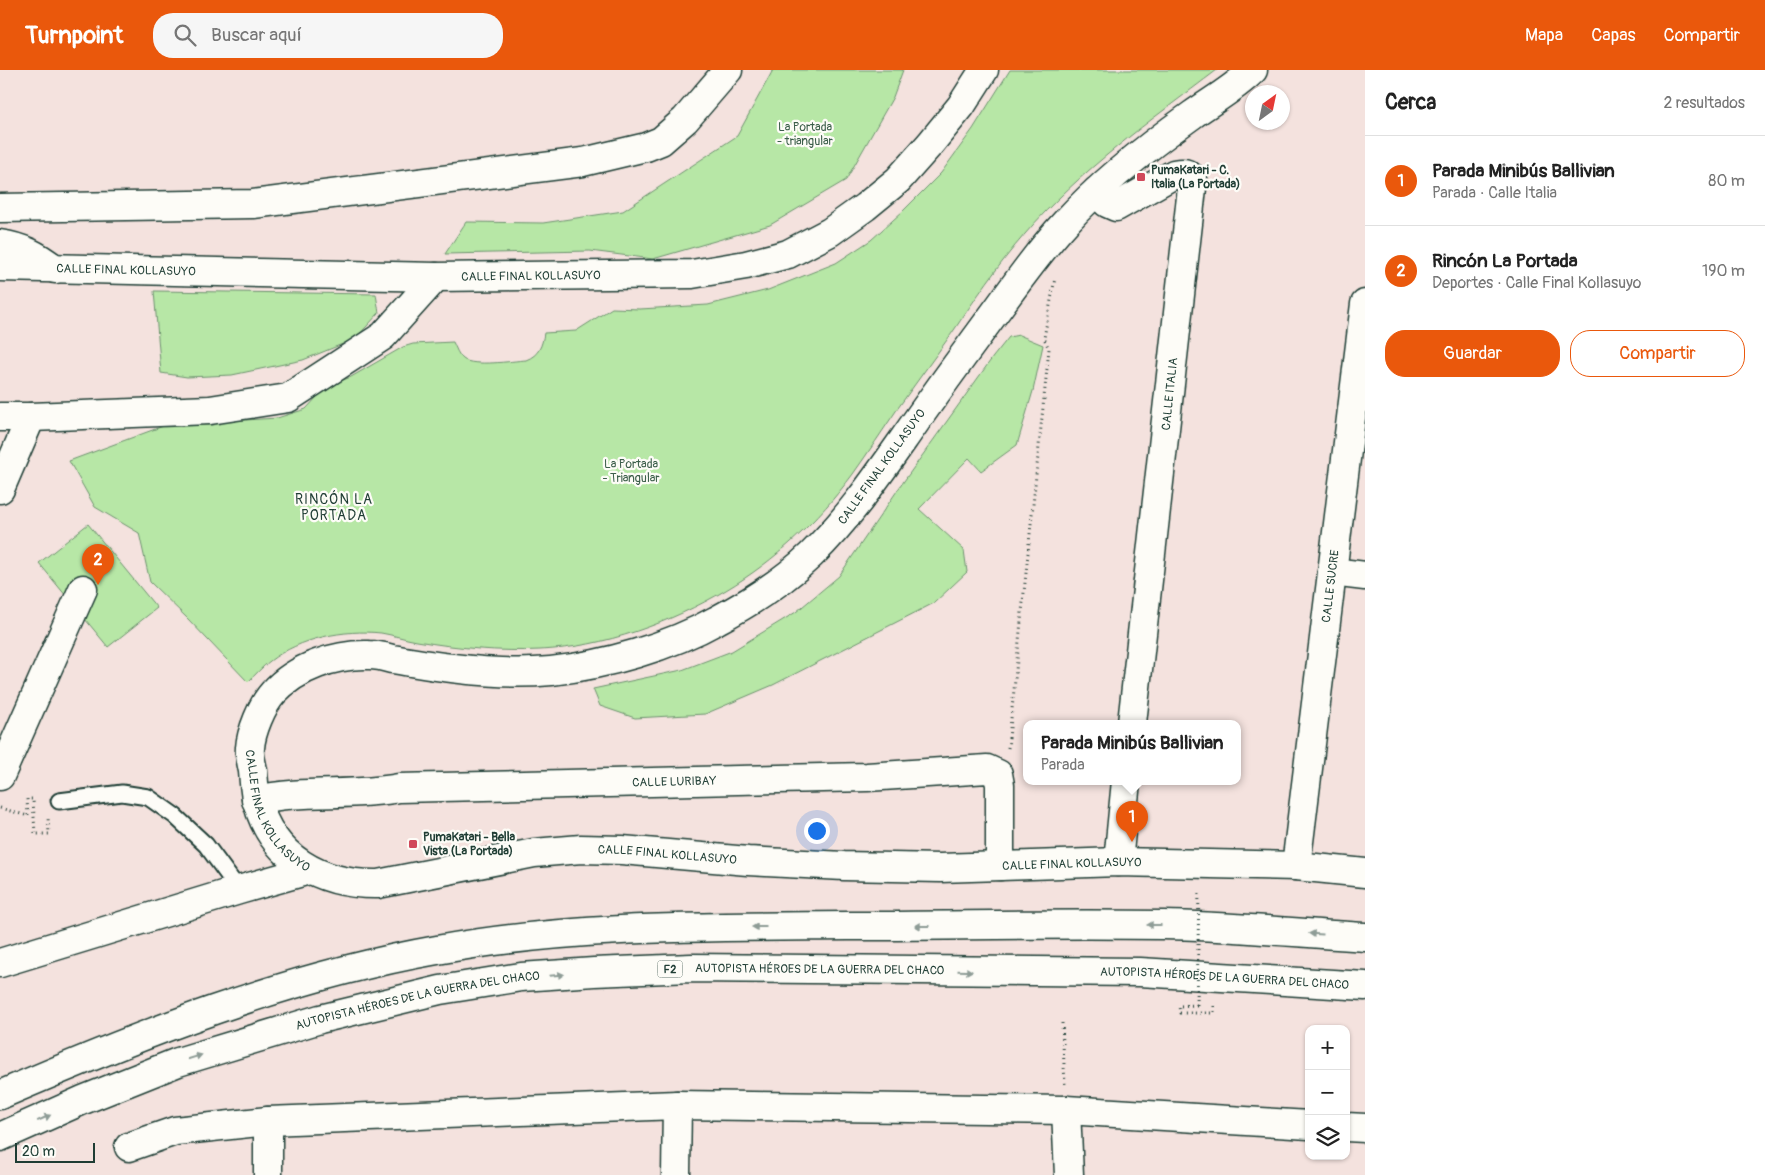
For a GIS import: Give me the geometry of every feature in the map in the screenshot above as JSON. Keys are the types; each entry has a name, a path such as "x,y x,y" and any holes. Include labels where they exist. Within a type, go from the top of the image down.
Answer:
{"main road":[{"path":"0,208 253,204 583,162 646,147 661,141 685,120 728,70"},
{"name":"CALLE FINAL KOLLASUYO","path":"0,267 436,277 692,274 746,265 788,254 830,232 898,180 961,106 984,70"},
{"name":"CALLE FINAL KOLLASUYO","path":"1253,70 1239,84 1144,150 1067,220 1041,251 930,401 862,498 808,558 763,592 716,622 654,648 600,663 550,671 502,672 453,668 369,655 334,658 298,672 273,693 258,717 250,748 256,800 268,831 286,853 309,870 334,880 357,885 378,884 534,853 581,849 622,850 748,861 844,866 940,868 1118,862 1296,866 1365,873"},
{"name":"CALLE ITALIA","path":"1097,191 1107,203 1116,207 1174,174 1182,172 1189,174 1193,179 1132,720"},
{"path":"0,244 21,248 38,255 55,269"},
{"path":"0,416 30,417 210,410 288,398 383,336 436,277"},
{"name":"CALLE SUCRE","path":"1296,866 1365,304"},
{"path":"0,489 30,417"},
{"path":"1332,572 1365,576"},
{"path":"0,776 83,589"},
{"name":"CALLE LURIBAY","path":"256,800 275,796 381,791 400,788 867,777 986,769 998,774"},
{"path":"998,774 1000,785 1000,866"},
{"path":"1118,862 1126,785"},
{"path":"0,963 309,870"},
{"path":"0,1095 68,1065 168,1025 309,979 436,950 521,937 600,930 692,927 1165,925 1365,938"},
{"name":"AUTOPISTA HÉROES DE LA GUERRA DEL CHACO","path":"0,1138 83,1100 188,1059 320,1018 440,990 521,978 594,972 691,968 1140,972 1365,986"},
{"path":"676,1175 678,1105"},
{"path":"129,1147 175,1131 268,1121 678,1105 1066,1110 1305,1125"},
{"path":"1066,1110 1069,1175"},
{"path":"268,1121 268,1175"},
{"path":"1350,1127 1365,1128"}],"lane":[{"path":"59,802 122,793 148,797 175,816 206,845 239,890"}],"path":[{"path":"998,774 1007,758 1049,349 1044,338 1055,282"},
{"path":"0,808 28,816 27,799 33,799 35,834 49,834 46,802 59,802"},
{"path":"1199,890 1196,1005 1180,1006 1180,1013 1214,1013 1214,1006 1207,1006"},
{"path":"1062,1023 1066,1110"}],"green space":[{"name":"La Portada - triangular","path":"773,70 903,70 893,97 846,180 770,225 653,259 590,251 445,254 466,222 543,223 623,211 737,136"},
{"name":"La Portada - Triangular","path":"1010,70 1217,70 1141,127 1092,167 1025,234 987,282 853,474 811,523 779,553 744,579 705,602 660,623 589,644 540,650 494,650 463,647 417,641 381,633 352,632 338,634 295,646 267,663 248,682 150,582 139,533 95,507 69,461 166,425 277,418 306,409 327,386 351,377 403,347 413,344 453,342 463,359 475,363 526,360 534,356 539,350 544,333 576,331 612,308 640,309 708,305 768,290 836,263 871,240 941,173 973,129"},
{"path":"154,291 376,294 379,313 355,339 303,360 232,375 187,377 161,373"},
{"path":"1019,335 1043,345 1033,391 1017,445 981,471 969,458 919,509 964,550 967,572 934,603 773,685 705,714 635,718 600,706 593,689 682,670 732,651 796,612 839,576 899,488 993,357 1009,337"},
{"path":"88,524 157,608 108,647 39,563"}],"place":[{"name":"PumaKatari - C. Italia (La Portada)","path":"1141,177"},
{"name":"Rincón La Portada","path":"98,585"},
{"name":"Parada Minibús Ballivian","path":"1132,842"},
{"name":"PumaKatari - Bella Vista (La Portada)","path":"413,844"}],"district":[{"name":"RINCÓN LA PORTADA","path":"334,508"}]}
